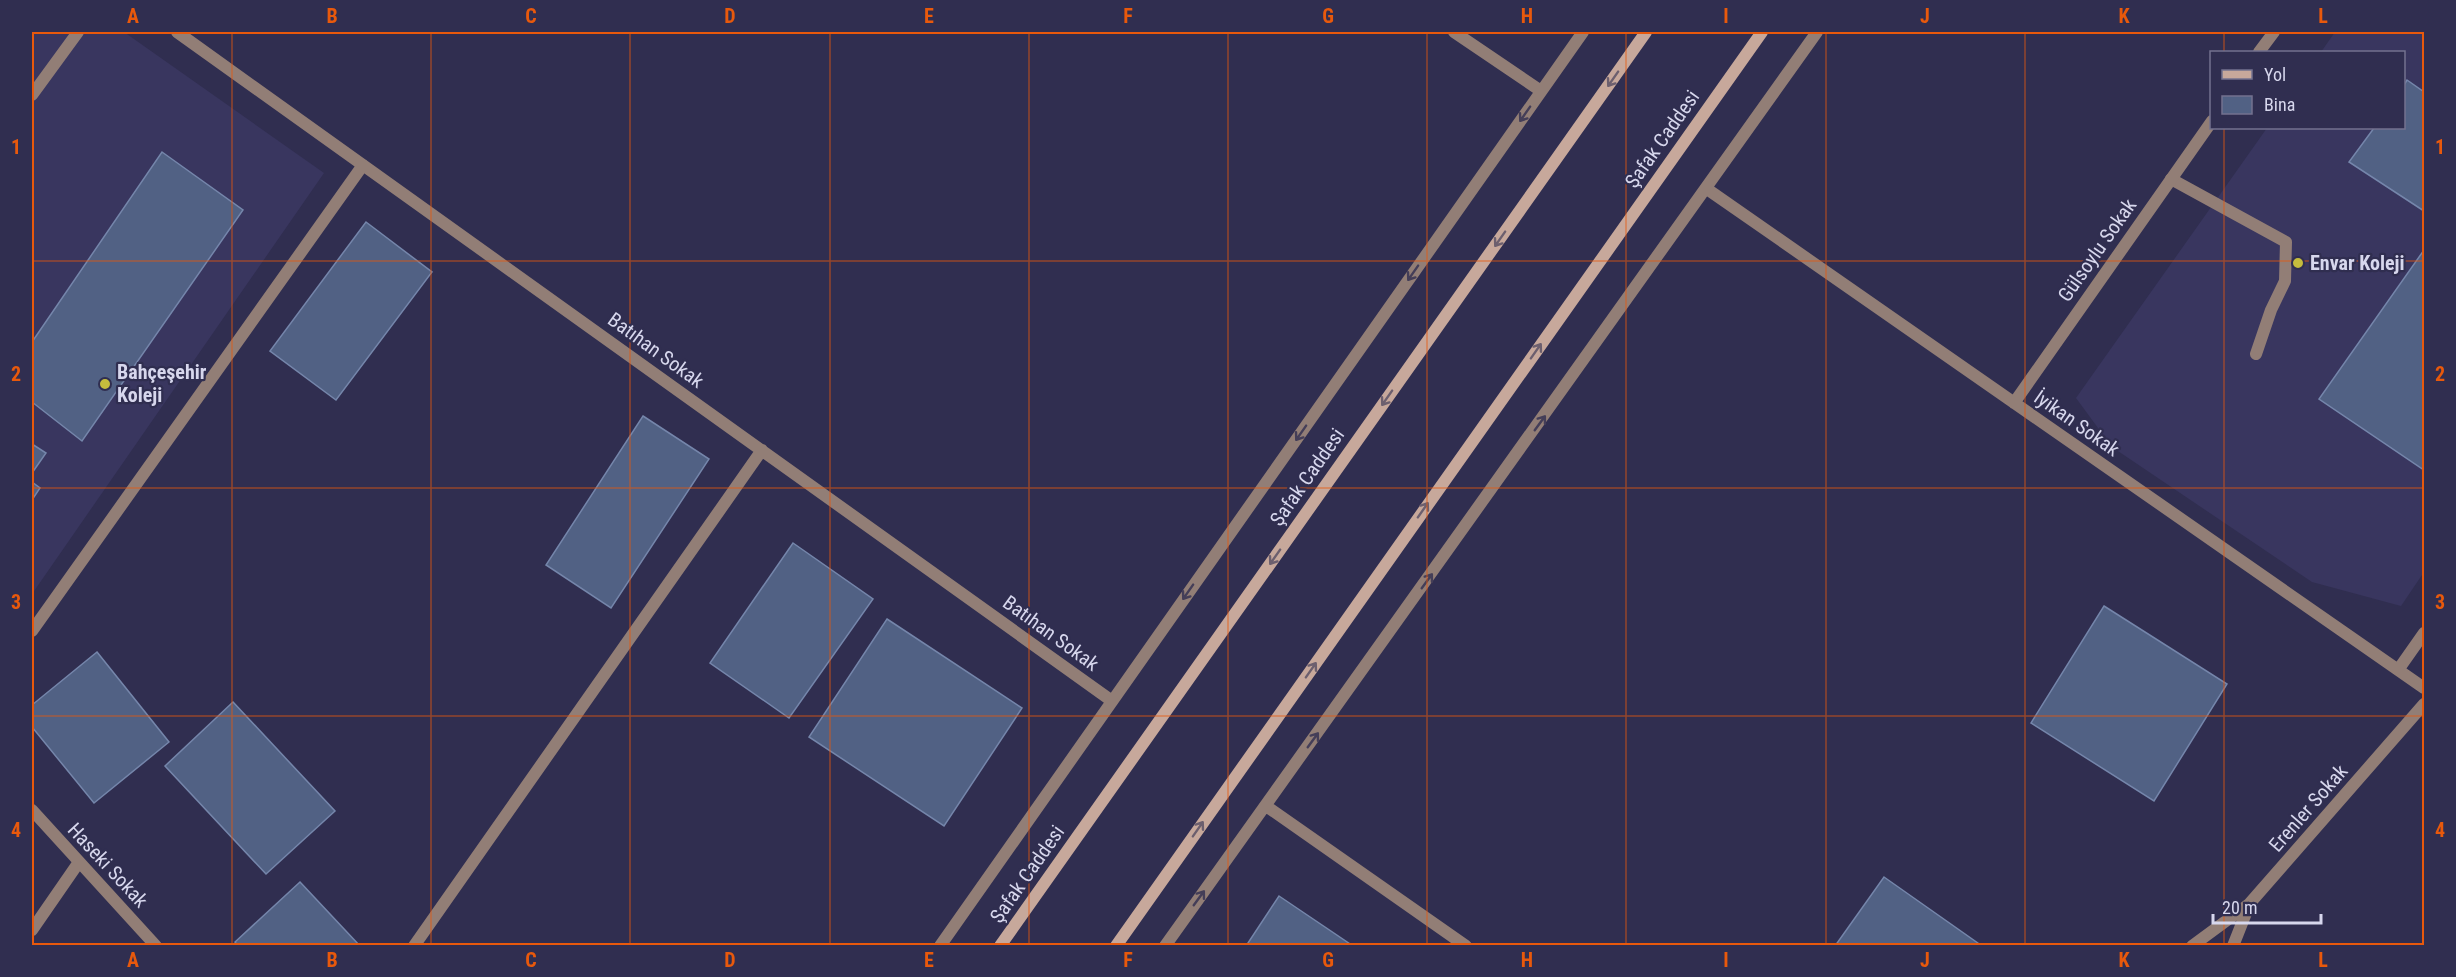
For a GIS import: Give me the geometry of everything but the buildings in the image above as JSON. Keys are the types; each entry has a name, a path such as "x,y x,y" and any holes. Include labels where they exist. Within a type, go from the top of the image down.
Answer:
{"main road":[{"name":"Şafak Caddesi","path":"1000,945 1646,32"},
{"name":"Şafak Caddesi","path":"1116,945 1761,32"}],"street":[{"path":"32,95 78,32"},
{"name":"Batıhan Sokak","path":"177,32 1112,701"},
{"path":"1454,32 1541,91"},
{"path":"940,945 1583,32"},
{"path":"1165,945 1817,32"},
{"path":"2260,51 2274,32"},
{"name":"Gülsoylu Sokak","path":"2014,403 2210,122"},
{"path":"32,630 363,165"},
{"path":"2171,178 2286,242 2285,280 2271,310 2256,354"},
{"name":"İyikan Sokak","path":"1707,189 2424,688"},
{"path":"414,945 762,450"},
{"path":"2398,670 2424,633"},
{"name":"Erenler Sokak","path":"2233,945 2250,903 2424,704"},
{"path":"1266,806 1466,945"},
{"name":"Haseki Sokak","path":"32,810 156,945"},
{"path":"32,930 79,862"},
{"path":"2192,945 2250,903"}],"shaded area":[{"name":"Bahçeşehir Koleji","path":"32,32 124,32 324,173 32,594"},
{"name":"Envar Koleji","path":"2335,32 2424,32 2424,572 2401,606 2312,582 2112,447 2076,398 2266,129 2405,129 2405,51 2322,51"}],"place":[{"name":"Envar Koleji","path":"2298,263"},
{"name":"Bahçeşehir Koleji","path":"105,384"}]}
